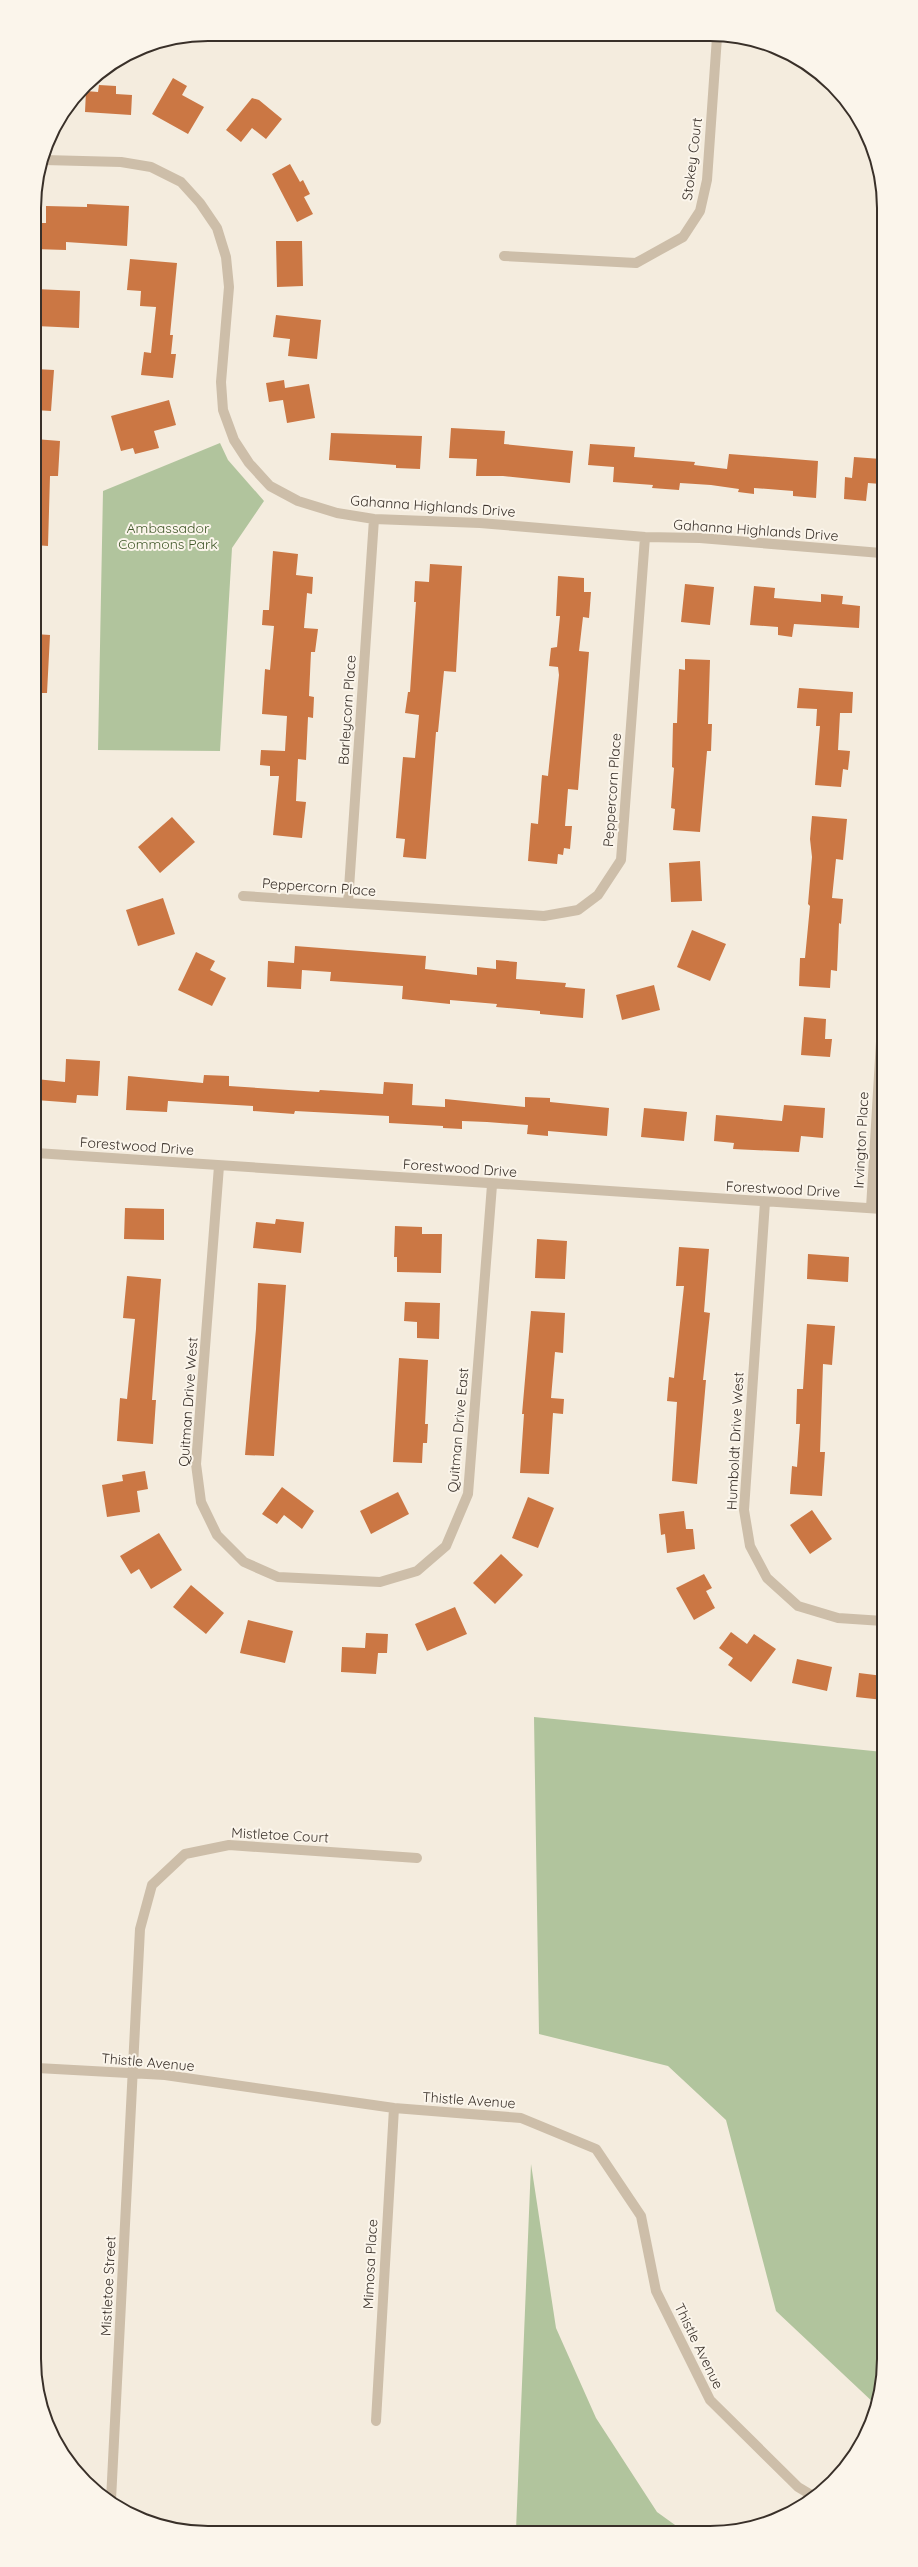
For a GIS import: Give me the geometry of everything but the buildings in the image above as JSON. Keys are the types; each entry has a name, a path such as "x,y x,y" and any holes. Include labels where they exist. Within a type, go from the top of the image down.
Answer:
{"street":[{"name":"Stokey Court","path":"504,256 636,263 683,237 700,211 707,180 718,41"},
{"name":"Gahanna Highlands Drive","path":"48,160 121,162 151,167 181,182 200,202 217,228 226,257 229,286 221,382 223,410 234,440 249,463 270,486 298,501 337,513 374,519 480,523 645,537 700,538 877,553"},
{"name":"Barleycorn Place","path":"348,903 374,519"},
{"name":"Peppercorn Place","path":"243,896 544,916 578,910 598,895 620,860 645,537"},
{"name":"Irvington Place","path":"871,1208 877,1108"},
{"name":"Forestwood Drive","path":"41,1153 492,1185 877,1209"},
{"name":"Quitman Drive West","path":"220,1166 196,1464 201,1502 217,1535 244,1562 278,1577 329,1580"},
{"name":"Quitman Drive East","path":"329,1580 380,1582 416,1571 446,1546 468,1494 492,1185"},
{"name":"Humboldt Drive West","path":"765,1202 744,1510 750,1546 767,1578 798,1606 838,1618 877,1620"},
{"name":"Mistletoe Court","path":"133,2073 140,1929 152,1885 185,1854 229,1845 418,1858"},
{"name":"Thistle Avenue","path":"41,2068 165,2075 394,2108 521,2118 596,2149 641,2216 656,2290 710,2400 798,2487 809,2493"},
{"name":"Mistletoe Street","path":"111,2495 133,2073"},
{"name":"Mimosa Place","path":"376,2421 394,2108"}],"green space":[{"name":"Ambassador Commons Park","path":"220,443 228,460 264,501 232,548 220,751 98,750 103,491"},
{"path":"534,1717 877,1751 877,2370 871,2401 776,2311 726,2120 668,2066 539,2034"},
{"path":"531,2164 556,2328 596,2418 657,2512 676,2526 516,2526"}]}
